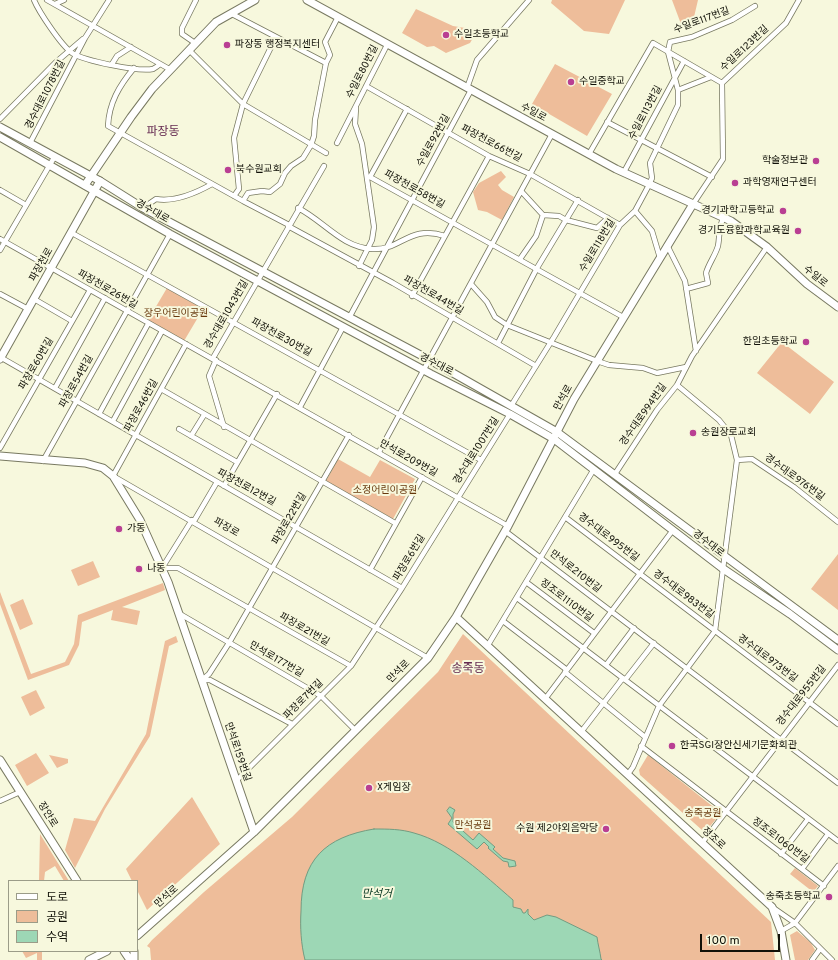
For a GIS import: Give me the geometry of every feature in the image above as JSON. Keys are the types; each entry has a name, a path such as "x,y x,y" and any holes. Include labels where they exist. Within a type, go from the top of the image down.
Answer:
{"main road":[{"path":"85,185 120,132 152,89 216,22 255,0"},
{"name":"수일로","path":"307,0 589,154 649,185 731,221 767,247 803,281 838,308"},
{"name":"경수대로","path":"0,127 100,181 143,208 349,318 554,439 722,568 838,650"},
{"name":"경수대로","path":"0,137 256,281 343,327 427,365 511,406 557,432 680,521 724,556 838,640"},
{"name":"파장천로","path":"0,358 72,233 100,181"},
{"name":"만석로","path":"138,937 254,832 428,658 456,616 507,528 574,399 693,204"},
{"path":"513,415 531,419 532,417"},
{"path":"578,457 584,451"},
{"name":"파장로","path":"0,456 43,461 85,463 103,468 113,476"},
{"name":"만석로159번길","path":"113,476 140,520 162,568 180,614 254,832"},
{"path":"755,590 758,588 767,594 777,595"},
{"name":"정조로","path":"456,616 772,907 781,932 786,960"},
{"name":"장안로","path":"0,760 76,880"},
{"path":"89,960 105,952"}],"street":[{"path":"34,0 40,14 69,50 77,55"},
{"path":"47,0 171,70"},
{"path":"55,4 64,0"},
{"name":"경수대로1078번길","path":"30,143 92,25 109,0"},
{"path":"195,43 182,34 182,28 196,0"},
{"name":"수일로92번길","path":"349,318 449,132 469,89 477,60 529,0"},
{"name":"수일로123번길","path":"693,204 723,158 722,83 786,23 799,0"},
{"name":"수일로117번길","path":"668,52 670,42 692,36 732,20 755,6"},
{"path":"232,14 326,63"},
{"path":"239,188 248,193 262,191 270,192 280,184 285,173 291,166 303,158 311,145 314,136 315,120 326,63 330,55 325,42 338,17"},
{"path":"234,196 239,188 234,138 243,104 276,37"},
{"path":"0,119 69,50 85,38"},
{"path":"589,154 653,43 722,83"},
{"name":"수일로80번길","path":"367,248 372,240 374,227 362,144 354,124 356,107 387,45"},
{"path":"112,64 117,56 131,47"},
{"path":"189,50 243,104 326,153"},
{"path":"649,185 652,178 650,163 678,105 678,90 674,80 668,52"},
{"name":"경수대로1078번길","path":"77,55 95,62 134,68 154,69 160,64"},
{"name":"수일로113번길","path":"624,172 684,61"},
{"path":"120,132 108,126 108,113 120,85 134,68"},
{"path":"678,90 711,77"},
{"name":"파장천로66번길","path":"366,86 489,156 530,174 620,225"},
{"path":"337,143 356,107"},
{"name":"파장천로58번길","path":"407,109 370,177 537,268 580,294 623,317"},
{"path":"607,122 712,177"},
{"name":"파장천로44번길","path":"120,132 359,266 393,283 412,296 498,342 536,366"},
{"path":"378,452 427,365 552,134"},
{"path":"0,250 2,240 26,204 54,156"},
{"path":"412,296 489,156"},
{"name":"경수대로1043번길","path":"214,359 256,281 324,166"},
{"name":"경수대로","path":"143,208 156,199 165,200 199,191 212,184"},
{"name":"수일로118번길","path":"511,406 552,341 620,225 635,211 649,185"},
{"path":"0,190 26,204"},
{"path":"521,191 543,215 559,216 566,220 597,228 608,218"},
{"path":"243,201 248,193"},
{"path":"498,342 537,268 578,200"},
{"path":"298,208 324,224 336,236 347,242 367,248 387,247 414,234 423,232 432,232 444,236"},
{"path":"635,211 652,231 660,258"},
{"path":"520,259 536,236 543,215"},
{"path":"686,289 708,283 706,273 716,251 720,224 724,217"},
{"name":"파장천로30번길","path":"72,233 481,460"},
{"name":"파장로54번길","path":"43,461 146,274 170,234"},
{"name":"파장천로26번길","path":"2,240 148,324 300,407"},
{"path":"667,245 682,274 690,302 693,340 696,351"},
{"name":"경수대로994번길","path":"615,474 767,247"},
{"path":"359,266 367,248"},
{"path":"471,284 487,302 495,317 507,325 552,341 597,361"},
{"name":"파장로60번길","path":"0,448 90,290"},
{"path":"0,294 28,309"},
{"path":"55,388 105,298"},
{"path":"34,299 72,321"},
{"path":"99,414 148,324"},
{"path":"300,407 343,327"},
{"path":"113,421 162,331"},
{"name":"파장로46번길","path":"113,476 186,344"},
{"name":"파장천로12번길","path":"0,358 113,421 402,588"},
{"path":"214,359 208,376 224,427"},
{"name":"경수대로994번길","path":"597,361 609,365 643,368 657,373 686,367"},
{"path":"628,774 633,768 659,706 715,631 737,460 731,435 720,420 676,385"},
{"path":"161,389 224,427 323,481 395,523"},
{"path":"224,486 277,394"},
{"name":"만석로209번길","path":"300,407 458,497 507,528"},
{"path":"191,436 204,415"},
{"name":"경수대로1007번길","path":"458,497 481,460 513,415"},
{"path":"179,428 237,462"},
{"name":"파장로22번길","path":"274,567 349,436"},
{"name":"경수대로976번길","path":"737,460 752,459 794,487 838,522"},
{"name":"경수대로995번길","path":"542,557 594,469"},
{"name":"파장로","path":"113,476 274,567 428,658"},
{"path":"370,570 422,477"},
{"path":"162,568 217,482"},
{"name":"파장로6번길","path":"376,627 458,497"},
{"name":"경수대로995번길","path":"565,517 640,574"},
{"name":"만석로210번길","path":"507,528 611,611 838,783"},
{"name":"경수대로983번길","path":"545,698 673,530"},
{"name":"정조로1110번길","path":"488,645 542,557"},
{"path":"202,680 210,674 274,567"},
{"name":"파장로21번길","path":"162,568 178,568 351,666"},
{"name":"경수대로983번길","path":"640,574 715,631"},
{"name":"정조로1110번길","path":"526,582 594,633"},
{"path":"517,598 838,841"},
{"name":"만석로177번길","path":"180,614 321,696 356,731"},
{"path":"503,620 566,671 603,705 645,737"},
{"name":"파장로7번길","path":"237,780 351,666 376,627"},
{"path":"606,665 634,628"},
{"name":"경수대로973번길","path":"715,631 838,724"},
{"path":"581,732 654,643"},
{"name":"경수대로955번길","path":"702,843 808,702 838,665"},
{"path":"202,680 210,680 292,724"},
{"name":"정조로1060번길","path":"641,746 725,812 824,886"},
{"path":"0,801 20,792"},
{"path":"782,854 808,819"},
{"path":"802,869 828,834"},
{"path":"781,932 795,923 838,866"},
{"path":"772,907 795,923 832,960"},
{"path":"812,960 820,949"}],"green space":[{"path":"552,0 625,0 609,34 584,31 551,3"},
{"path":"672,0 698,0 694,17 681,24"},
{"path":"416,9 453,26 465,28 473,38 470,43 446,53 434,46 427,47 402,33"},
{"path":"555,64 612,94 587,136 532,104"},
{"path":"501,171 506,177 498,185 502,190 514,197 502,220 487,212 478,210 473,192 479,183"},
{"name":"장우어린이공원","path":"167,288 203,309 184,341 148,320"},
{"path":"782,342 834,382 810,414 757,373"},
{"name":"소정어린이공원","path":"338,459 370,477 380,460 415,479 393,519 326,481"},
{"path":"838,554 838,610 811,589"},
{"path":"93,561 100,577 78,586 71,570"},
{"path":"163,583 165,590 122,607 140,611 137,625 111,620 113,610 82,622 79,645 69,665 28,680 0,604 0,592 31,674 65,662 74,644 78,615"},
{"path":"23,599 33,624 20,630 10,605"},
{"name":"만석공원","path":"463,634 771,922 775,960 151,960 150,948 147,946 152,940 204,892 292,817 438,672"},
{"path":"176,636 178,642 169,646 150,736 105,809 75,868 65,850 74,818 95,821 146,734 165,641"},
{"path":"36,690 45,708 30,716 21,697"},
{"path":"36,753 49,773 27,786 15,765"},
{"path":"49,755 68,759 68,763 57,768"},
{"name":"송죽공원","path":"648,755 721,813 706,831 703,829 702,830 640,775 639,770"},
{"path":"192,797 220,844 147,910 138,892 138,880 132,880 126,869"},
{"path":"40,834 68,880 63,880 55,866 45,872 44,880 39,880"},
{"path":"795,868 818,886 813,892 790,874"},
{"path":"797,931 811,943 815,950 808,960 795,960 790,935"},
{"path":"23,952 42,952 42,960 37,960 37,953 26,958"}],"water":[{"path":"450,807 455,810 453,814 453,822 473,840 479,833 495,847 493,849 503,858 515,861 516,866 509,867 508,862 503,861 488,848 489,847 484,842 477,849 448,824 452,818 447,811"},
{"name":"만석거","path":"374,829 409,832 441,844 479,870 513,900 513,907 521,909 523,913 525,913 528,909 528,914 534,920 547,915 556,917 597,937 602,960 305,960 301,929 302,893 311,865 319,854 329,845 342,838"}],"place":[{"name":"수일초등학교","path":"446,35"},
{"name":"파장동 행정복지센터","path":"227,45"},
{"name":"수일중학교","path":"571,82"},
{"name":"학술정보관","path":"816,161"},
{"name":"북수원교회","path":"228,170"},
{"name":"과학영재연구센터","path":"735,183"},
{"name":"경기과학고등학교","path":"783,211"},
{"name":"경기도융합과학교육원","path":"798,231"},
{"name":"한일초등학교","path":"806,342"},
{"name":"송원장로교회","path":"693,433"},
{"name":"가동","path":"119,529"},
{"name":"나동","path":"139,569"},
{"name":"한국SGI장안신세기문화회관","path":"672,746"},
{"name":"X게임장","path":"369,788"},
{"name":"수원 제2야외음악당","path":"606,829"},
{"name":"송죽초등학교","path":"829,897"}],"district":[{"name":"파장동","path":"163,133"},
{"name":"송죽동","path":"468,670"}]}
